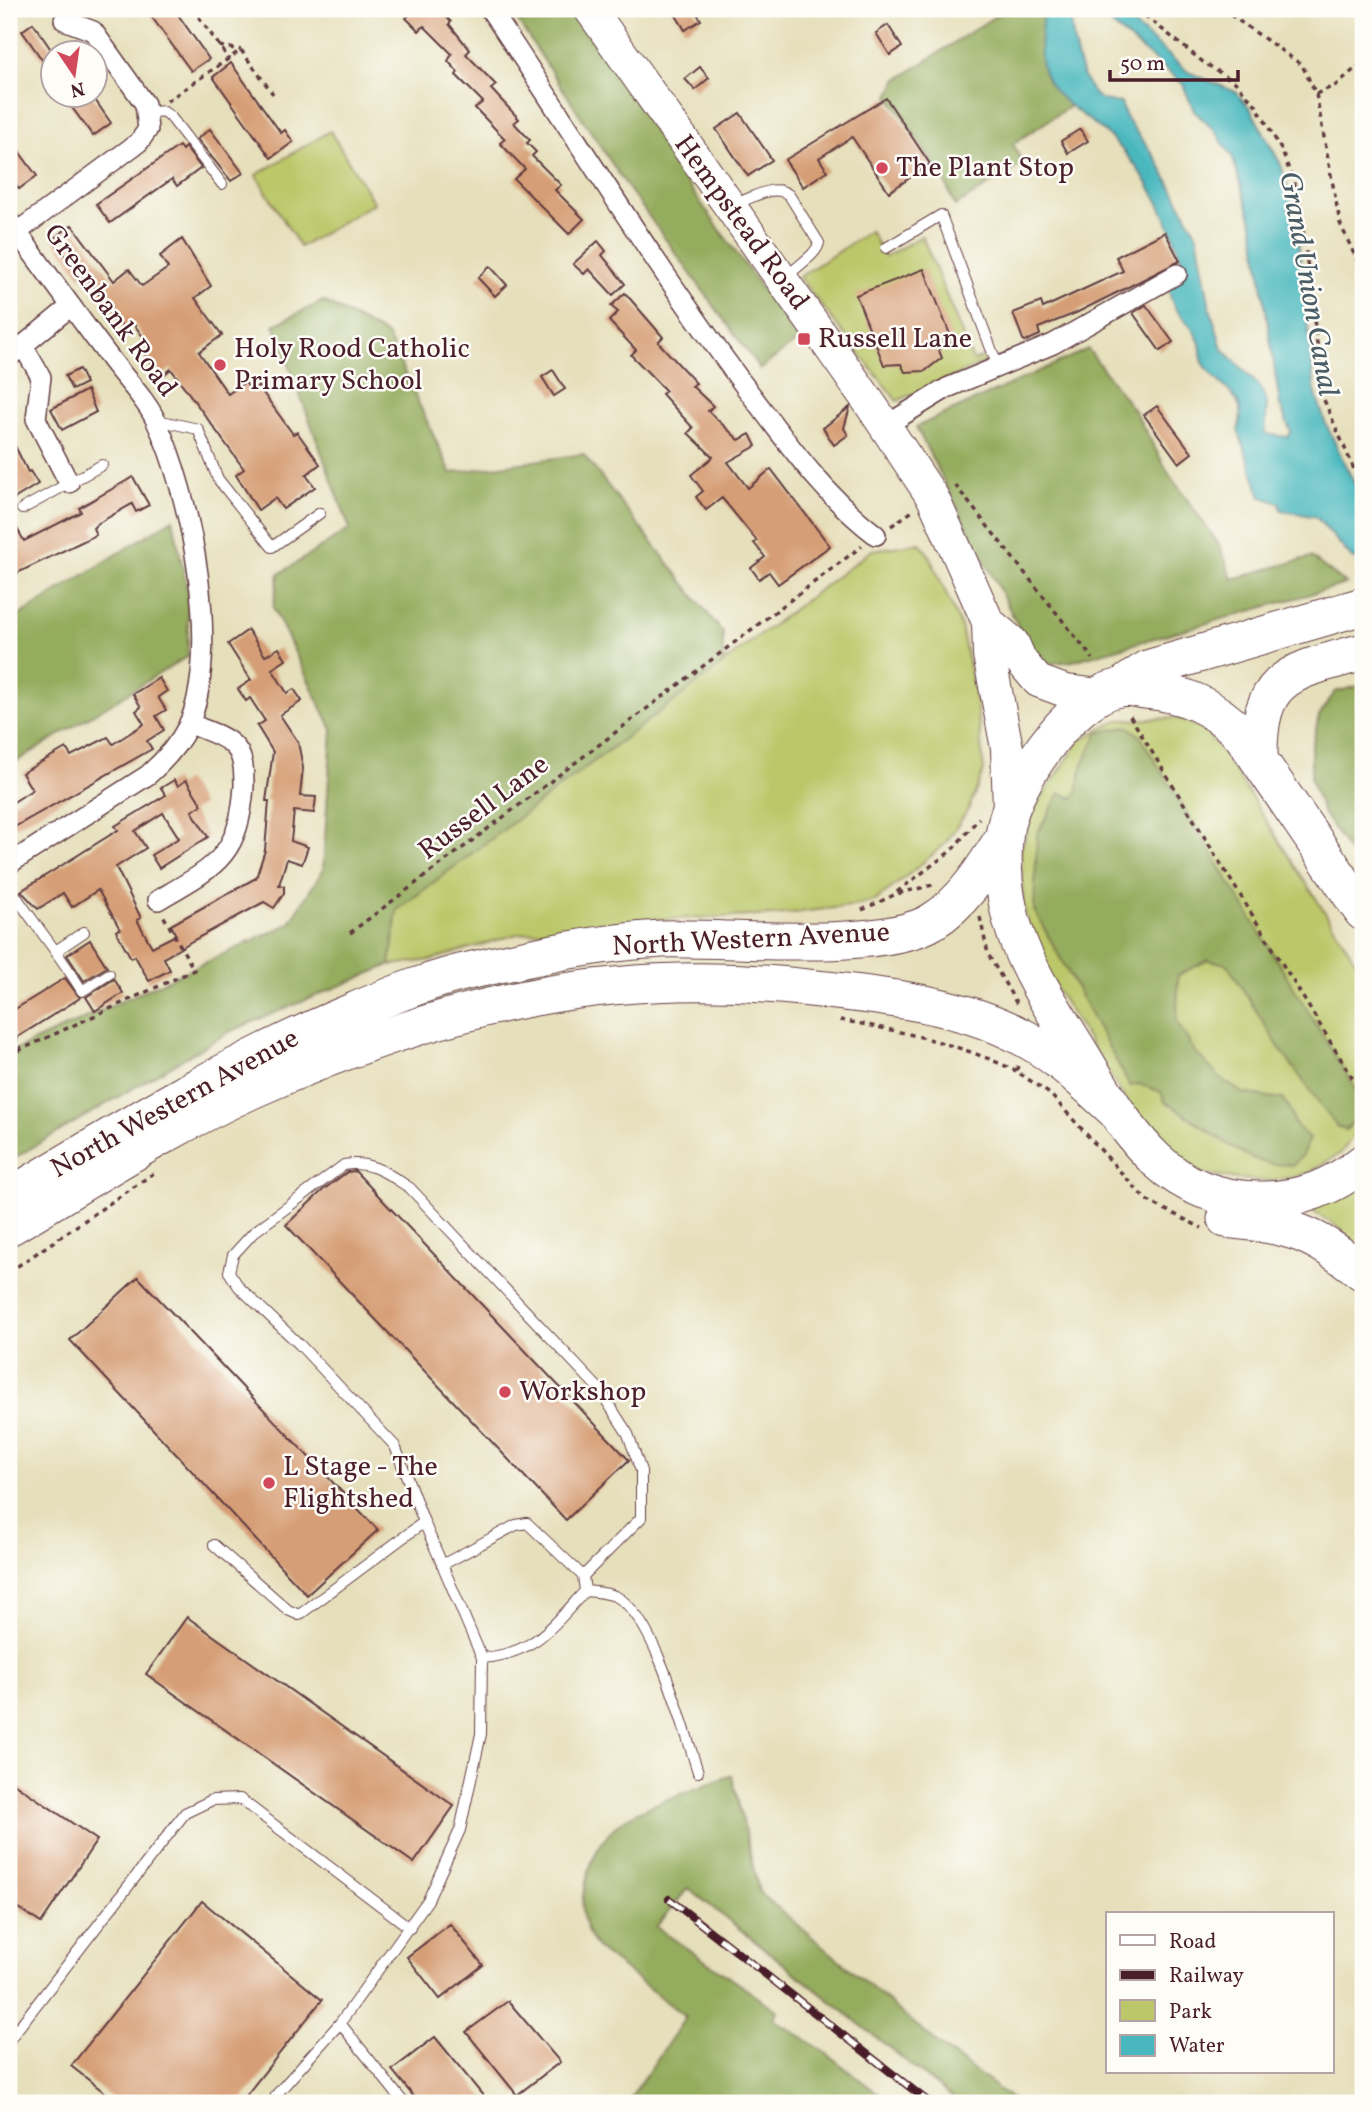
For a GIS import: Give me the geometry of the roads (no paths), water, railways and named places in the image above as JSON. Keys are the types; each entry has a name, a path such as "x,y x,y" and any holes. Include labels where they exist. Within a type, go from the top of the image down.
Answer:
{"highway":[{"name":"North Western Avenue","path":"9,1196 214,1075 285,1040 392,996 474,970 566,951 659,939 862,938 906,932 933,921 955,903 983,869 998,819 1052,738 1116,700 1147,669 1363,606"},
{"path":"1259,758 1262,716 1278,685 1300,669 1363,652"},
{"path":"1116,700 1189,697 1221,715 1242,735 1259,758 1363,912"},
{"path":"998,819 1008,910 1016,941 1028,969 1115,1110 1145,1150 1163,1168 1185,1183 1281,1211 1335,1236 1360,1265"},
{"name":"North Western Avenue","path":"9,1227 145,1147 253,1090 387,1036 467,1010 570,989 640,981 703,981 828,1004 912,1002 998,1025 1057,1059 1115,1110"},
{"path":"828,1004 876,1008 980,1034 1023,1054 1050,1072 1077,1098 1129,1164 1155,1188 1194,1210 1215,1217 1285,1227 1313,1236 1360,1265"},
{"path":"9,1254 166,1154 332,1058"},
{"path":"1239,1200 1289,1198 1317,1191 1334,1184 1363,1163"}],"main road":[{"name":"Hempstead Road","path":"590,9 933,498 988,622 989,654 1007,748 998,819"},
{"name":"Hempstead Road","path":"988,622 1013,643 1021,661 1038,681 1065,691 1116,700"}],"street":[{"path":"490,9 681,300 785,439 843,510 876,536"},
{"path":"13,226 139,142 155,112 93,31 64,20"},
{"name":"Greenbank Road","path":"9,864 148,775 174,748 189,723 198,692 203,659 202,598 184,503 156,420 13,226"},
{"path":"885,426 947,388 1053,344 1177,274"},
{"path":"69,483 39,430 35,409 41,377 16,352 71,306"},
{"path":"158,900 211,867 228,848 241,821 244,778 239,753 226,740 189,723"}],"lane":[{"path":"155,112 170,116 222,184"},
{"path":"728,205 770,190 783,190 789,195 819,243 813,254 793,268 784,282"},
{"path":"887,248 941,215 998,367"},
{"path":"156,420 198,429 218,479 272,547 320,513"},
{"path":"22,509 102,465"},
{"path":"9,886 42,938 57,950 82,991 108,974"},
{"path":"57,950 84,932"},
{"path":"276,2103 276,2095 340,2023 428,1900 460,1830 481,1734 482,1658 473,1630 424,1522 395,1446 300,1345 239,1287 229,1272 233,1255 254,1232 344,1165 359,1162 375,1166 410,1188 599,1389 628,1434 641,1471 641,1518 583,1576"},
{"path":"215,1545 288,1610 299,1615 424,1522"},
{"path":"442,1564 516,1525 527,1524 583,1576 585,1591"},
{"path":"482,1658 507,1656 539,1640 585,1591"},
{"path":"585,1591 619,1597 639,1619 653,1642 698,1772"},
{"path":"9,2040 185,1813 212,1800 240,1798 410,1927"},
{"path":"340,2023 404,2103"}],"water":[{"path":"1043,9 1073,9 1074,43 1086,82 1099,98 1121,103 1126,118 1157,160 1197,235 1210,308 1222,348 1260,387 1267,403 1265,434 1288,437 1291,432 1280,405 1253,224 1232,156 1215,131 1194,111 1183,84 1093,9 1116,9 1188,72 1236,92 1250,108 1281,165 1291,198 1315,391 1325,422 1363,502 1363,560 1352,558 1316,517 1281,510 1280,503 1261,497 1238,430 1240,408 1230,392 1209,371 1202,360 1200,344 1194,332 1172,302 1168,279 1184,272 1165,216 1147,182 1123,150 1064,100 1049,83 1041,58"}],"railway":[{"path":"669,1899 930,2103"}],"place":[{"name":"The Plant Stop","path":"882,168"},
{"name":"Russell Lane","path":"804,339"},
{"name":"Holy Rood Catholic Primary School","path":"220,365"},
{"name":"Workshop","path":"505,1392"},
{"name":"L Stage - The Flightshed","path":"269,1483"}],"water label":[{"name":"Grand Union Canal","path":"1308,284"}]}
